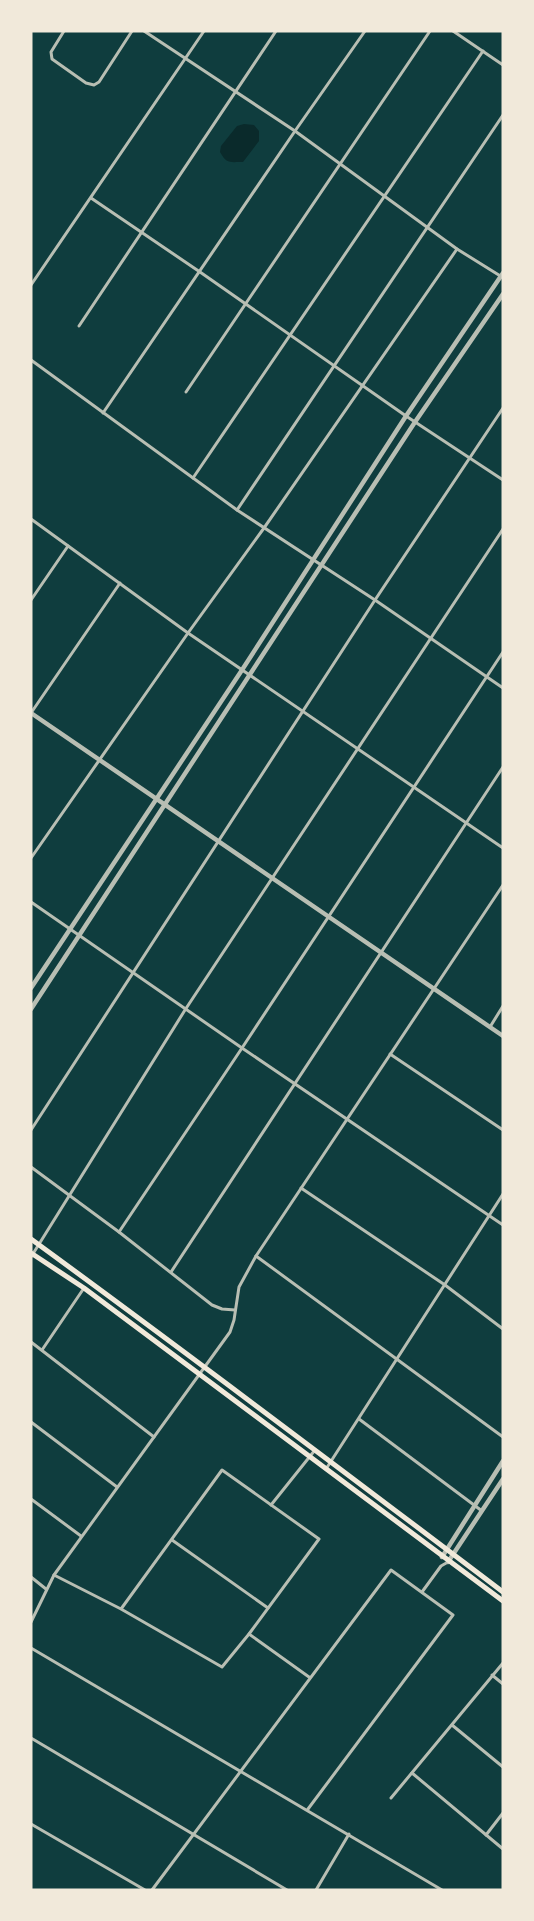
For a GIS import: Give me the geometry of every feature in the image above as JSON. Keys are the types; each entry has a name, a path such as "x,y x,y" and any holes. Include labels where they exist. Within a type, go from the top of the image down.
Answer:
{"main road":[{"path":"31,1239 91,1281 503,1592"},
{"path":"32,1254 84,1288 503,1602"}],"street":[{"path":"64,31 51,52 52,59 86,83 94,85 99,82 132,31"},
{"path":"31,988 242,670 406,416 502,275 458,249 295,131 184,60 144,31"},
{"path":"31,284 204,31"},
{"path":"79,326 234,91 276,31"},
{"path":"103,413 365,31"},
{"path":"186,392 430,31"},
{"path":"453,31 503,65"},
{"path":"192,478 291,336 483,51"},
{"path":"236,510 503,114"},
{"path":"91,198 406,416 503,480"},
{"path":"31,858 458,249"},
{"path":"31,1010 415,422 503,294"},
{"path":"31,360 236,510 376,600 503,688"},
{"path":"31,1130 503,408"},
{"path":"31,519 188,633 503,848"},
{"path":"32,1254 186,1010 503,528"},
{"path":"31,600 68,546"},
{"path":"120,583 31,713 503,1036"},
{"path":"119,1232 503,652"},
{"path":"171,1272 503,767"},
{"path":"31,1622 54,1574 230,1332 239,1287 256,1256 503,885"},
{"path":"31,902 346,1120 503,1224"},
{"path":"490,1027 503,1006"},
{"path":"390,1054 503,1130"},
{"path":"31,1167 119,1232 212,1305 222,1309 235,1310"},
{"path":"301,1188 444,1285 503,1329"},
{"path":"326,1469 503,1194"},
{"path":"256,1256 503,1437"},
{"path":"42,1350 84,1288"},
{"path":"31,1342 154,1437"},
{"path":"359,1419 482,1512"},
{"path":"31,1422 117,1487"},
{"path":"271,1505 315,1450"},
{"path":"441,1566 442,1557 446,1550 503,1461"},
{"path":"54,1574 121,1609 222,1667 249,1634 319,1539 222,1470 121,1609"},
{"path":"422,1592 441,1566 454,1555 503,1479"},
{"path":"31,1499 81,1536"},
{"path":"172,1540 268,1608"},
{"path":"152,1890 391,1570 453,1616 308,1809"},
{"path":"31,1577 46,1589"},
{"path":"249,1634 309,1678"},
{"path":"31,1648 308,1809 442,1890"},
{"path":"391,1798 503,1663"},
{"path":"492,1675 503,1684"},
{"path":"452,1725 503,1767"},
{"path":"31,1738 287,1890"},
{"path":"412,1773 503,1849"},
{"path":"486,1835 503,1813"},
{"path":"31,1824 145,1890"},
{"path":"316,1890 349,1834"}],"water":[{"path":"244,124 254,125 259,131 259,141 243,162 229,162 220,152 221,146 237,126"}]}
